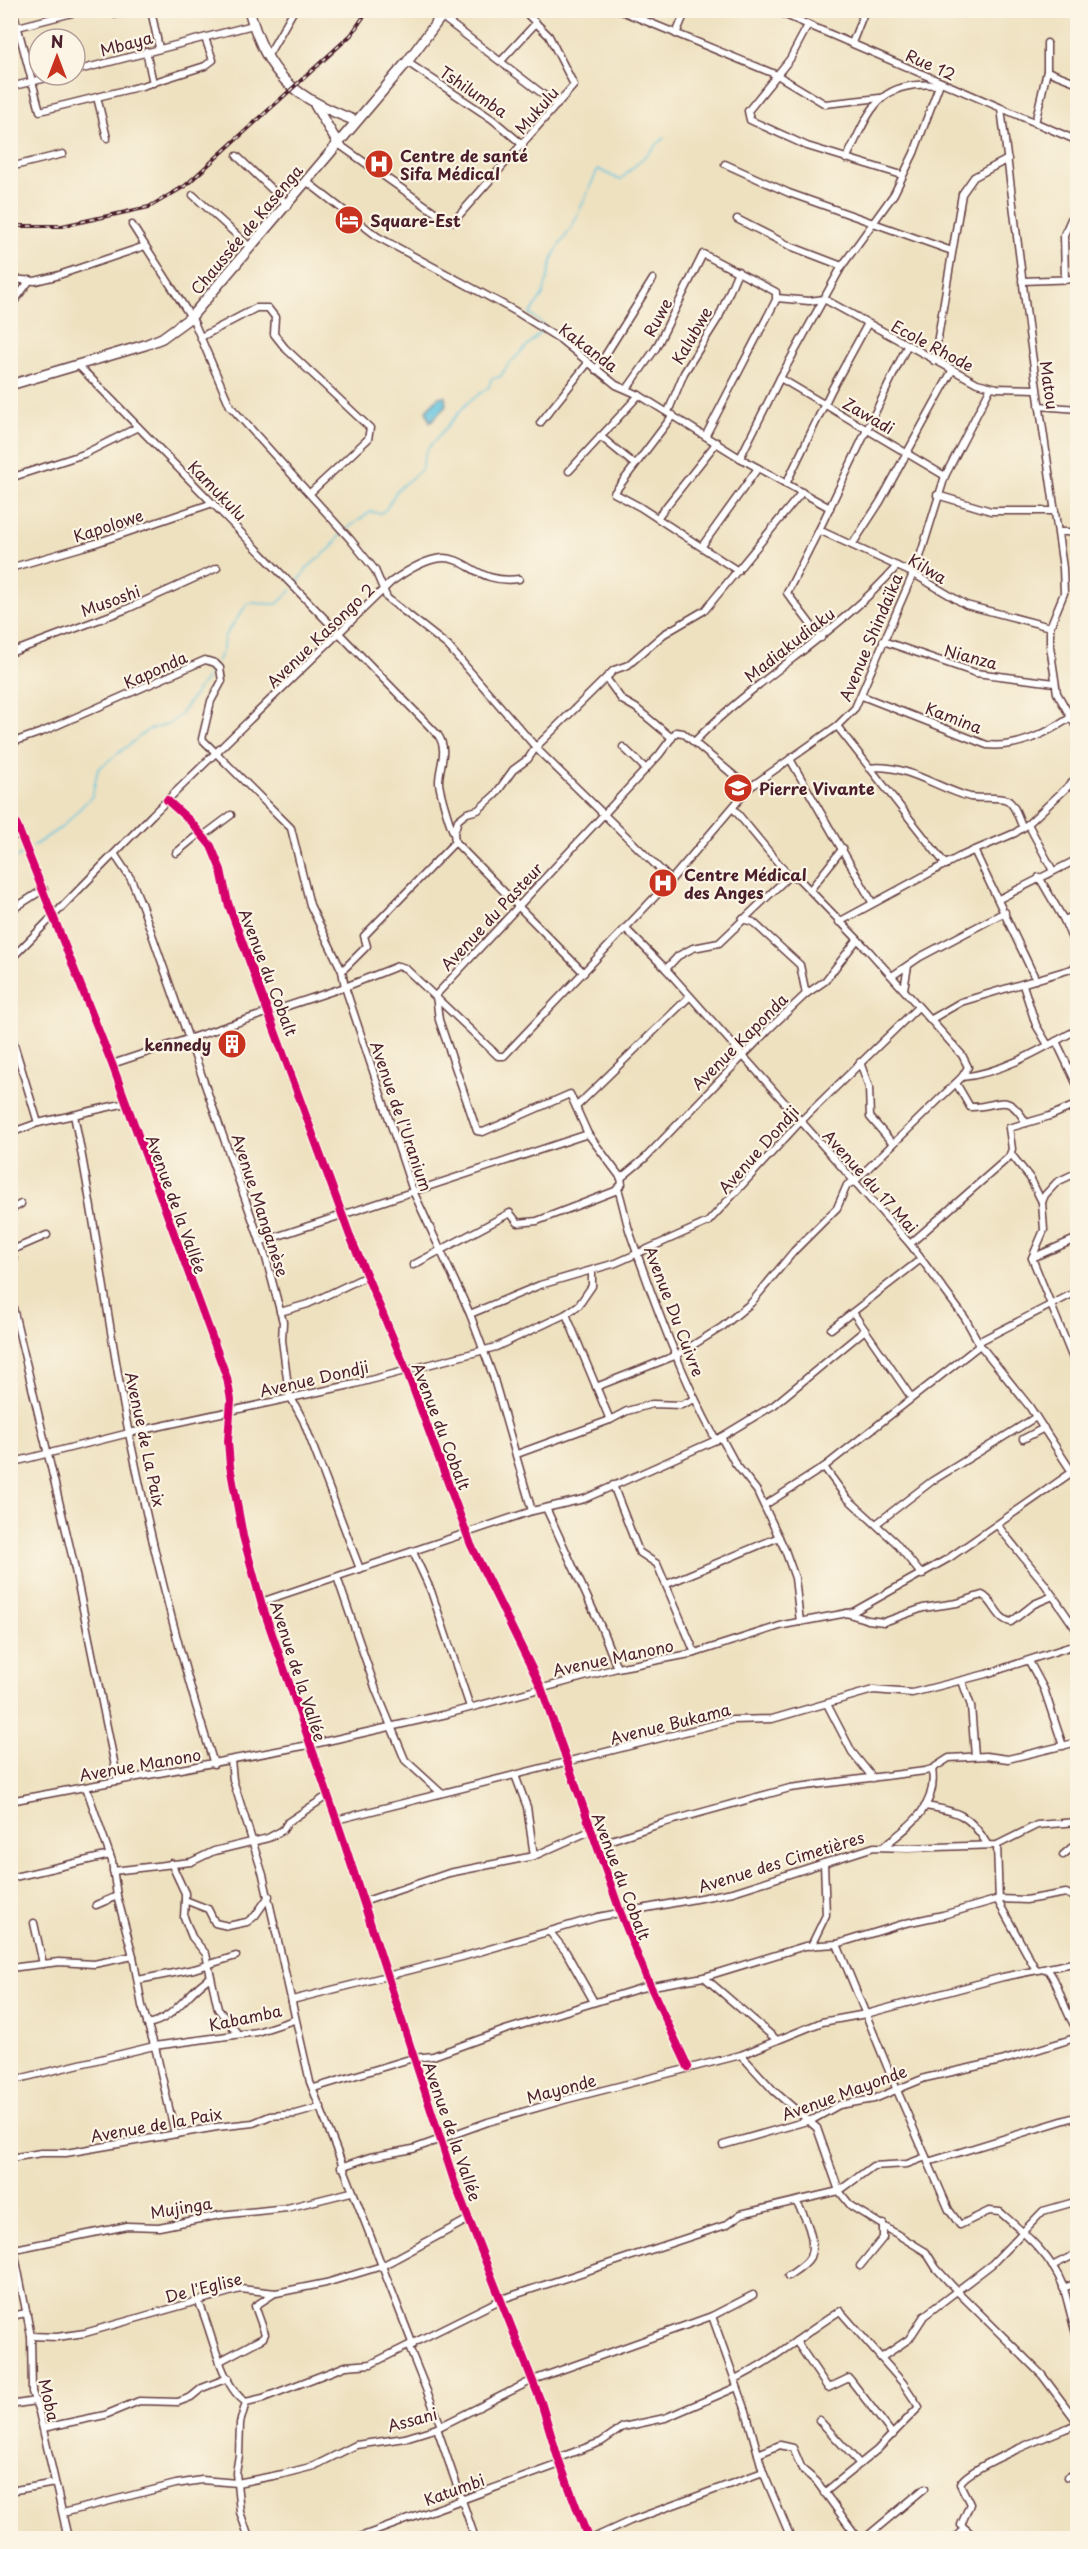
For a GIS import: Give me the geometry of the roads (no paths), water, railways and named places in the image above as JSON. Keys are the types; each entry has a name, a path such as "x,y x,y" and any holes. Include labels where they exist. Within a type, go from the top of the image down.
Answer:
{"main road":[{"path":"249,10 266,58 293,87 313,104 337,142"},
{"name":"Chaussée de Kasenga","path":"10,385 154,342 191,317 407,62 444,14"},
{"path":"313,104 356,121"}],"street":[{"path":"13,10 14,28 27,70"},
{"path":"14,28 84,10"},
{"path":"111,11 134,10"},
{"path":"151,10 159,48"},
{"path":"266,58 294,10"},
{"path":"619,10 777,75 825,104 880,98 903,88 939,84 914,153 888,206 842,266 780,378 740,458"},
{"path":"676,34 686,10"},
{"name":"Rue 12","path":"774,10 852,43 939,84 1077,141"},
{"path":"852,43 865,10"},
{"name":"Mukulu","path":"337,142 450,222 465,210 524,145 574,83 549,36 526,12"},
{"path":"444,14 557,105"},
{"path":"502,60 537,23"},
{"name":"Mbaya","path":"87,68 254,25"},
{"path":"808,25 798,47 748,111 750,120 807,146 903,175"},
{"path":"32,87 40,111 153,83 212,62 205,38"},
{"path":"1035,123 1047,71 1047,43"},
{"path":"146,51 153,83"},
{"name":"Tshilumba","path":"407,62 492,119 524,145"},
{"path":"1047,71 1077,83"},
{"path":"10,87 27,84"},
{"path":"97,97 107,138"},
{"path":"846,159 880,98"},
{"name":"Matou","path":"1001,108 1036,389 1059,532 1064,593 1050,627 1055,683 1061,702 1077,730"},
{"path":"10,167 63,154"},
{"path":"237,156 287,204"},
{"path":"934,361 965,187 974,177 1008,159"},
{"path":"725,164 789,193 952,251"},
{"name":"Kakanda","path":"306,181 378,237 483,292 561,340 616,385 639,395 740,458 830,508"},
{"path":"193,195 251,248"},
{"path":"1065,280 1064,235 1077,203"},
{"path":"737,219 790,246 842,266"},
{"path":"132,225 191,317 230,406 242,422 343,531 375,570 383,589 406,571 440,557 464,562 499,581 519,579"},
{"path":"10,279 30,280 56,276 145,246"},
{"name":"Ruwe","path":"627,389 656,348 702,254 738,271"},
{"path":"706,435 777,298 776,292 738,271"},
{"name":"Kalubwe","path":"657,518 614,493 670,413 684,373 719,317 738,271"},
{"path":"596,369 653,279"},
{"path":"1022,281 1077,279"},
{"path":"10,307 30,280"},
{"path":"777,298 809,301 824,299"},
{"name":"Ecole Rhode","path":"824,299 952,371 991,387 1036,389"},
{"path":"201,337 256,308 268,308 275,317 273,331 276,338 293,358 370,428 368,439 310,493"},
{"path":"786,484 824,405 867,325"},
{"path":"821,638 788,593 907,346"},
{"path":"540,423 588,363"},
{"name":"Kamukulu","path":"78,364 441,739 444,760 439,783 455,842"},
{"path":"852,545 907,453 952,371"},
{"name":"Zawadi","path":"780,378 945,476"},
{"name":"Avenue Shindaïka","path":"436,995 498,1056 506,1054 671,880 749,788 837,726 855,708 924,546 945,476 991,387"},
{"path":"568,471 639,395"},
{"path":"1039,406 1077,409"},
{"path":"10,478 84,454 138,427"},
{"path":"600,436 634,464"},
{"path":"717,442 657,518 738,571"},
{"path":"702,546 758,468"},
{"path":"454,833 460,818 478,810 495,795 513,770 528,759 536,747 616,668 628,665 639,658 664,634 705,610 802,492"},
{"path":"938,495 991,511 1056,512"},
{"name":"Kapolowe","path":"10,568 93,544 213,503"},
{"name":"Kilwa","path":"819,530 912,573 966,605 1050,627"},
{"path":"1059,532 1077,532"},
{"name":"Madiakudiaku","path":"694,742 731,708 821,638 869,597 897,566"},
{"name":"Musoshi","path":"10,652 127,609 218,568"},
{"name":"Avenue Kasongo 2","path":"10,960 215,752 383,589 391,603 448,646 536,747 671,880"},
{"name":"Nianza","path":"884,641 976,673 1055,683"},
{"name":"Kaponda","path":"10,743 42,732 205,660 211,660 220,668 222,681 211,701 202,739 215,752"},
{"path":"606,678 622,700 636,708 672,738 679,731 749,788"},
{"name":"Kamina","path":"862,696 987,745 1005,745 1023,741 1070,718"},
{"path":"837,726 946,865"},
{"name":"Avenue du Pasteur","path":"436,995 520,907 672,738"},
{"path":"623,747 646,769"},
{"name":"Avenue de l'Uranium","path":"215,752 291,828 299,868 312,911 342,971 345,987 413,1191 470,1314 517,1454 532,1511"},
{"path":"790,759 872,902"},
{"path":"869,768 891,767 965,795 1005,800 1012,805 1053,870"},
{"path":"839,922 872,902 1026,826 1077,777"},
{"name":"Avenue du Cobalt","path":"167,800 202,834 218,862 228,903 342,1213 406,1369 477,1559 541,1687 621,1914 688,2067"},
{"name":"Avenue de la Vallée","path":"10,808 112,1064 227,1378 231,1411 228,1441 230,1466 243,1536 261,1602 336,1820 413,2058 442,2138 455,2184 533,2380 559,2461 588,2538"},
{"path":"733,808 789,876"},
{"path":"176,853 231,815"},
{"path":"10,838 21,833"},
{"path":"342,971 367,946 364,936 455,842 584,973"},
{"path":"810,890 843,848"},
{"path":"974,850 1036,980"},
{"name":"Avenue Manganèse","path":"115,855 134,885 190,1038 260,1242 280,1312 291,1397 303,1420 360,1569"},
{"path":"999,899 1077,859"},
{"path":"597,1387 677,1355 722,1327 750,1303 794,1251 837,1208 847,1185 855,1181 967,1070 967,1063 904,989 795,876 789,876 719,943 693,948 678,956 666,969"},
{"path":"1040,877 1064,920 1077,953"},
{"path":"10,911 44,889"},
{"path":"892,976 909,964 1005,912"},
{"path":"1064,920 1077,914"},
{"path":"742,919 753,922 800,965 806,994"},
{"name":"Avenue du 17 Mai","path":"625,928 666,969 910,1244 960,1311 979,1344 1075,1470"},
{"name":"Avenue Kaponda","path":"621,1178 645,1158 806,994 825,981 856,940"},
{"path":"904,989 909,964"},
{"path":"112,1064 345,987 400,966 436,995 439,1020 478,1132 568,1094 572,1096 588,1134 621,1178 622,1184 618,1189 530,1223 518,1223 510,1213 413,1265"},
{"path":"930,1020 956,1004 1077,968"},
{"path":"1023,985 1036,1025 1048,1045"},
{"path":"577,1106 689,997"},
{"name":"Avenue Dondji","path":"470,1314 540,1285 592,1271 638,1254 702,1226 713,1218 800,1122 918,1007"},
{"path":"962,1077 982,1074 1048,1045 1077,1029"},
{"path":"10,1031 38,1123"},
{"path":"1056,1041 1077,1087"},
{"path":"10,1063 19,1060"},
{"path":"860,1062 869,1087 870,1117 893,1144"},
{"path":"956,1083 970,1107 993,1102 1010,1105 1019,1110 1026,1123"},
{"path":"10,1133 38,1123 126,1103"},
{"path":"1077,1104 1008,1129 1011,1154 1030,1178 1042,1202 1044,1230 1032,1258 1077,1371"},
{"name":"Avenue de La Paix","path":"74,1115 129,1433 180,1654 214,1764"},
{"path":"260,1242 342,1213 588,1134"},
{"path":"910,1244 1011,1154"},
{"path":"1042,1202 1057,1182 1077,1172"},
{"name":"Avenue Du Cuivre","path":"618,1189 638,1254 695,1399 718,1439 753,1484 765,1505 794,1572 800,1622"},
{"path":"10,1210 21,1204"},
{"path":"10,1269 14,1263 10,1252 47,1235"},
{"path":"1032,1258 1077,1238"},
{"path":"831,1329 854,1314 921,1258"},
{"name":"Avenue Dondji","path":"10,1463 129,1433 355,1384 511,1342 579,1305 592,1286 592,1271"},
{"path":"280,1312 308,1304 367,1276"},
{"path":"765,1505 824,1467 979,1344 1077,1291"},
{"path":"10,1295 74,1560 118,1781"},
{"path":"566,1314 610,1420"},
{"path":"854,1314 911,1397"},
{"path":"261,1602 532,1511 574,1503 718,1439 774,1405 865,1330"},
{"path":"517,1454 610,1420 627,1411 652,1404 681,1405 695,1399"},
{"path":"876,1524 933,1480 1036,1417"},
{"path":"1023,1439 1044,1428"},
{"path":"824,1467 846,1497 895,1542 922,1575"},
{"name":"Avenue Manono","path":"10,1801 309,1745 470,1707 617,1668 695,1653 800,1622 863,1608 922,1575 998,1526 1075,1470"},
{"path":"613,1485 639,1552 656,1561 695,1653"},
{"path":"546,1508 617,1668"},
{"path":"998,1526 1053,1596 1077,1632"},
{"path":"667,1584 779,1537"},
{"path":"413,1552 431,1591 470,1707"},
{"path":"337,1577 376,1690 405,1760 440,1792"},
{"path":"846,1613 884,1622 923,1608 957,1603 985,1595 1003,1619 1011,1622 1034,1604 1053,1596"},
{"name":"Avenue Bukama","path":"336,1820 732,1720 772,1719 873,1690 912,1693 1029,1661 1077,1644"},
{"path":"1029,1661 1044,1689 1063,1746"},
{"path":"962,1680 971,1706 972,1746 975,1756"},
{"path":"827,1704 852,1752 873,1778"},
{"path":"596,1845 632,1832 790,1788 932,1769 949,1758 975,1756 1008,1759 1077,1742"},
{"name":"Kabamba","path":"10,2081 154,2046 268,2029 294,2020 292,2000 269,1896 233,1780 231,1760"},
{"path":"884,1846 916,1820 925,1806 933,1784 932,1769"},
{"path":"515,1775 527,1807 534,1856"},
{"path":"86,1787 110,1855 117,1896 175,2134"},
{"path":"113,1871 191,1862 214,1851 279,1833 292,1819 327,1796"},
{"path":"925,1806 953,1811 967,1817 978,1827 987,1844"},
{"path":"1036,1970 999,1899 997,1845 1037,1825 1077,1822"},
{"path":"363,1902 449,1873 534,1856 590,1831"},
{"path":"1063,1855 1077,1843"},
{"name":"Avenue des Cimetières","path":"292,2000 462,1957 549,1931 621,1914 733,1893 855,1855 874,1846 908,1848 997,1845"},
{"path":"10,1878 110,1855"},
{"path":"171,1863 185,1893 183,1909 186,1923 192,1937 204,1949 218,2009 238,2034"},
{"path":"811,1946 826,1916 824,1863"},
{"path":"314,2088 413,2058 433,2056 594,2002 651,1986 704,1977 756,1959 811,1946 837,1944 999,1899 1026,1900 1066,1893 1077,1899"},
{"path":"96,1905 117,1896"},
{"path":"185,1900 208,1910 215,1923 228,1926 247,1922 255,1916 269,1896"},
{"path":"34,1923 43,1964"},
{"path":"549,1931 566,1952 594,2002"},
{"path":"837,1944 949,2210 959,2225 989,2211 997,2211 1022,2231 1052,2266 1063,2288 1077,2340"},
{"path":"10,1968 43,1964 94,1964 133,1956"},
{"path":"138,1980 236,1956"},
{"path":"688,2067 741,2055 811,2025 866,2014 975,1983 1077,1962"},
{"path":"1047,1969 1053,1976 1059,1996 1077,2031"},
{"path":"147,2024 166,2018 198,1984 211,1977"},
{"path":"704,1977 777,2040"},
{"path":"294,2020 314,2088 351,2192 382,2266 411,2346 475,2538"},
{"name":"Avenue Mayonde","path":"723,2145 808,2121 839,2104 874,2099 925,2078 1001,2061 1077,2037"},
{"path":"741,2055 774,2091 817,2128 839,2191 850,2206 926,2252 936,2268 957,2291 1042,2375 1077,2424 1031,2442 1004,2457 980,2465 962,2478 960,2484 970,2504 967,2515 961,2521 964,2530"},
{"name":"Mayonde","path":"342,2167 370,2157 413,2149 564,2100 619,2088 688,2067"},
{"name":"Avenue de la Paix","path":"10,2158 41,2153 66,2153 253,2123 270,2116 321,2108"},
{"path":"199,2302 210,2342 240,2398 246,2402 263,2398 346,2366 367,2366 502,2299 726,2225 741,2214 839,2191 873,2166 907,2164 1077,2116"},
{"name":"Mujinga","path":"15,2249 128,2226 159,2227 220,2215 287,2208 351,2192"},
{"path":"881,2358 909,2339 924,2316 992,2264 1043,2211 1077,2201"},
{"path":"788,2276 806,2262 811,2254 809,2230 796,2202"},
{"name":"De l'Eglise","path":"31,2336 71,2336 240,2289 276,2293 326,2283 382,2266 469,2218"},
{"path":"860,2266 883,2238 883,2224"},
{"name":"Moba","path":"10,2230 31,2336 31,2388 43,2428 68,2538"},
{"path":"1052,2266 1077,2253"},
{"path":"1063,2288 1077,2283"},
{"path":"220,2361 263,2338 265,2334 255,2306 276,2293"},
{"name":"Assani","path":"63,2513 176,2484 202,2481 237,2483 314,2466 356,2445 405,2438 439,2427 533,2380 712,2316 753,2295"},
{"path":"735,2379 758,2368 777,2352 840,2311 881,2358 919,2407 893,2435 824,2493"},
{"path":"10,2316 27,2313"},
{"path":"712,2316 735,2379 764,2472 791,2538"},
{"path":"796,2341 828,2388 849,2378 893,2435"},
{"path":"43,2428 105,2415 139,2401 178,2402 191,2397 202,2388 228,2378"},
{"name":"Katumbi","path":"357,2538 462,2501 559,2461 602,2442 623,2427 665,2418 737,2387"},
{"path":"10,2405 35,2401"},
{"path":"246,2402 240,2423 237,2483 240,2512 249,2538"},
{"path":"819,2420 860,2464"},
{"path":"758,2454 780,2445 787,2445 797,2452 802,2469 824,2493 858,2538"},
{"path":"593,2538 630,2521 764,2472"},
{"path":"1068,2476 1077,2473"},
{"path":"10,2491 55,2483"},
{"path":"865,2538 925,2488"},
{"path":"955,2538 964,2530"},
{"path":"964,2530 968,2530 976,2538"}],"water":[{"path":"445,396 446,406 430,422 426,410 439,397"}],"waterway":[{"path":"545,326 530,314 543,295 554,254 573,225 598,169 620,180 665,137"},
{"path":"344,531 370,512 381,513 386,509 397,490 421,470 426,451 467,403 489,387 491,379 500,377 508,365 543,330"},
{"path":"296,586 307,568 331,548 341,534"},
{"path":"217,662 223,649 224,637 248,603 277,604 292,590"},
{"path":"33,846 62,827 92,796 98,769 148,730 169,724 179,716 215,666"},
{"path":"10,862 24,853"}],"railway":[{"path":"10,226 62,226 149,207 185,186 351,35 368,10"}],"place":[{"name":"Centre de santé Sifa Médical","path":"379,164"},
{"name":"Square-Est","path":"349,220"},
{"name":"Pierre Vivante","path":"738,788"},
{"name":"Centre Médical des Anges","path":"663,883"},
{"name":"kennedy","path":"232,1044"}]}
